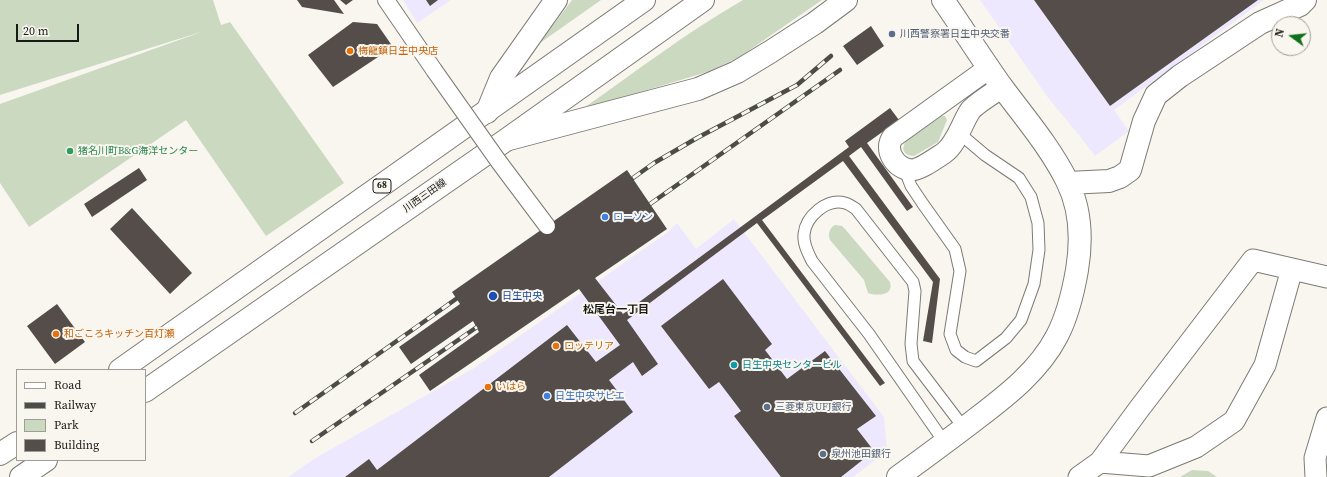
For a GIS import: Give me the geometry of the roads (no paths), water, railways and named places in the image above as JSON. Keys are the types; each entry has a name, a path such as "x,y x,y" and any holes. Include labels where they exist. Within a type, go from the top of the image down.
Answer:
{"street":[{"path":"386,0 499,162 547,226"},
{"path":"487,112 501,78 556,0"},
{"name":"68","path":"121,369 644,0"},
{"name":"川西三田線","path":"146,390 506,140 703,0"},
{"path":"506,140 698,89 737,72 815,23 846,0"},
{"path":"898,477 945,443 1002,398 1040,361 1057,338 1064,322 1071,303 1080,254 1080,230 1076,206 1068,183 1044,143 1002,87 943,0"},
{"path":"1068,183 1120,178 1130,170 1144,121 1156,95 1180,76 1260,23 1300,5 1306,0"},
{"path":"989,68 893,137 888,148 891,155 897,163 904,168 912,170 920,168 946,151 959,133 971,110 1002,87"},
{"path":"1079,477 1100,462 1253,260 1327,278"},
{"path":"1100,462 1149,466 1196,447 1234,421 1265,365 1292,269"},
{"path":"1316,477 1315,458 1327,418"},
{"path":"0,454 16,443"},
{"path":"21,477 45,461"}],"lane":[{"path":"904,168 911,186 922,204 955,250 960,271 950,334 956,350 965,357 976,361 1006,338 1020,320 1034,284 1039,250 1038,223 1031,197 1019,178 985,155 959,133"},
{"path":"945,443 869,334 812,261 808,253 804,236 805,227 818,211 827,204 838,202 847,203 856,209 913,282 915,291 911,344 913,361 964,428"}],"railway":[{"path":"633,178 654,163 697,138 797,85 831,56"},
{"path":"650,204 840,70"},
{"path":"295,413 456,299"},
{"path":"312,441 477,327"}],"place":[{"name":"川西警察署日生中央交番","path":"892,34"},
{"name":"梅龍鎮日生中央店","path":"350,51"},
{"name":"猪名川町B&G海洋センター","path":"70,151"},
{"name":"ローソン","path":"605,217"},
{"name":"日生中央","path":"493,296"},
{"name":"和ごころキッチン百灯瀬","path":"56,334"},
{"name":"ロッテリア","path":"556,346"},
{"name":"日生中央センタービル","path":"734,365"},
{"name":"いはら","path":"488,387"},
{"name":"日生中央サピエ","path":"547,396"},
{"name":"三菱東京UFJ銀行","path":"767,407"},
{"name":"泉州池田銀行","path":"823,454"}],"district":[{"name":"松尾台一丁目","path":"616,310"}]}
